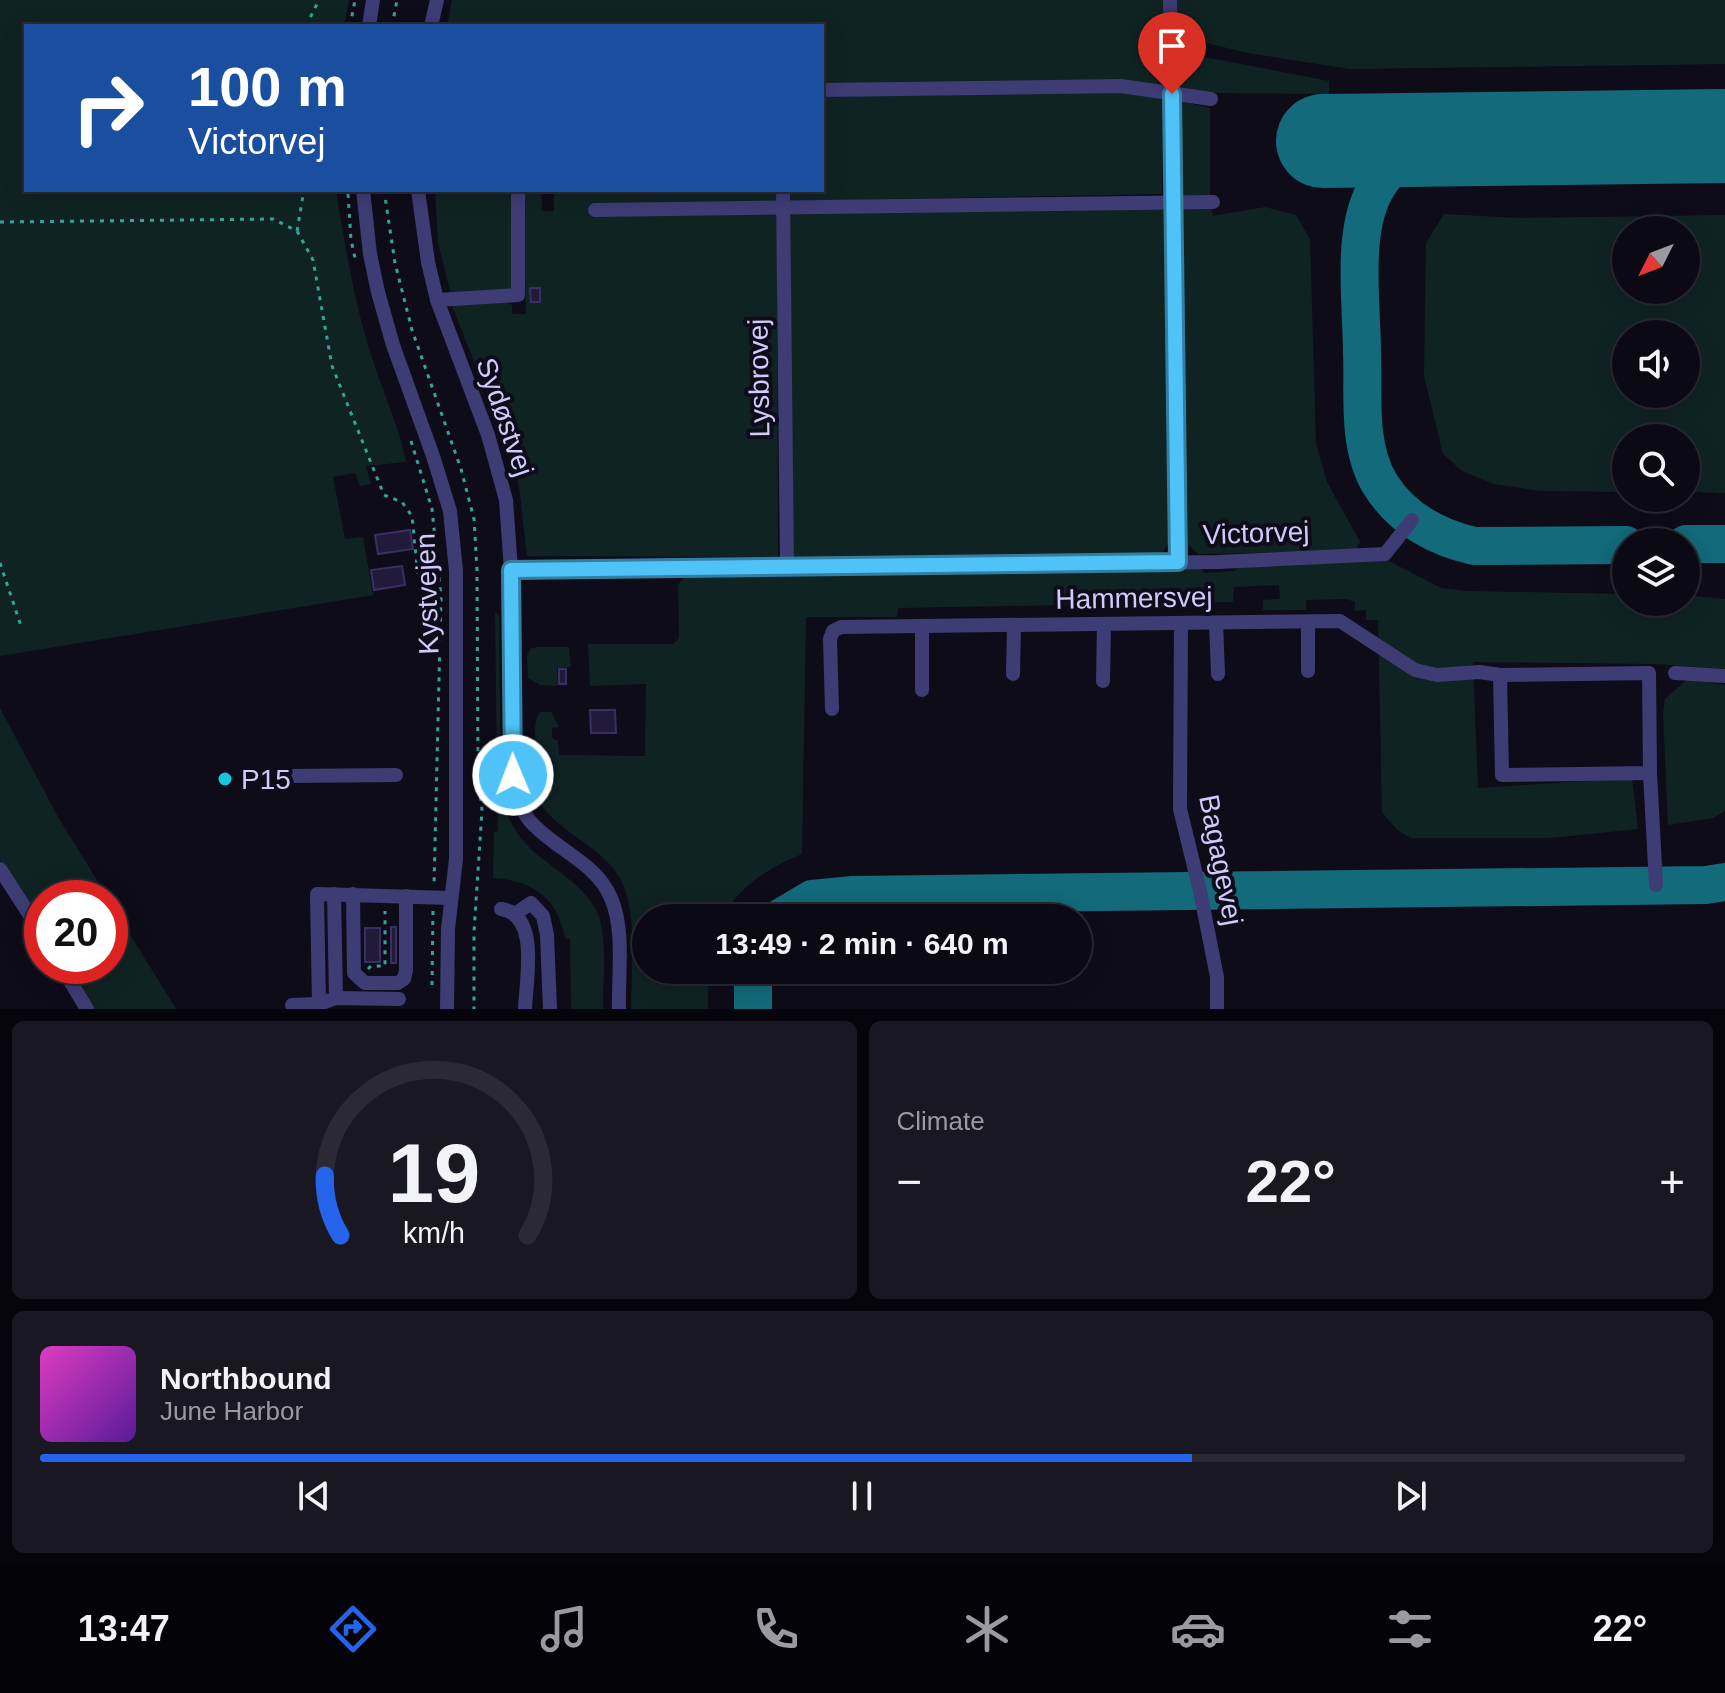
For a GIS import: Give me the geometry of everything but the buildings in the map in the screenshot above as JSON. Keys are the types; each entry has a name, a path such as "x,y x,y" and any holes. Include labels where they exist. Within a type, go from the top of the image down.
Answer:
{"street":[{"path":"369,24 373,0"},
{"path":"431,24 437,0"},
{"path":"1170,0 1178,562"},
{"path":"824,90 1121,86 1211,99"},
{"name":"Kystvejen","path":"363,192 370,254 382,305 450,511 456,576 456,859 448,929 447,1009"},
{"name":"Sydøstvej","path":"418,192 437,300 499,470 506,500 511,570 513,775 520,804 531,822 598,877 611,897 617,922 619,1009"},
{"path":"437,300 518,295 518,192"},
{"name":"Lysbrovej","path":"783,192 787,565"},
{"path":"595,210 1213,202"},
{"name":"Victorvej","path":"511,570 1178,562 1385,554 1412,520"},
{"name":"Hammersvej","path":"832,709 830,639 833,631 841,627 1340,621 1390,657 1415,670 1437,675 1479,672 1500,675 1649,673 1650,773"},
{"path":"1308,622 1308,671"},
{"path":"1216,623 1218,674"},
{"path":"1103,681 1104,624"},
{"name":"Bagagevej","path":"1181,624 1180,809 1217,977 1217,1009"},
{"path":"1013,674 1014,625"},
{"path":"922,626 922,690"},
{"path":"1675,673 1725,676"},
{"path":"1500,675 1502,775 1650,773 1656,885"},
{"path":"289,776 396,775"},
{"path":"0,869 24,906"},
{"path":"319,1004 317,894 450,898"},
{"path":"334,894 336,998"},
{"path":"353,894 354,973 365,983 398,983 404,979 406,896"},
{"path":"525,1009 528,939 522,919 508,911 531,903 543,916 547,935 550,1009"},
{"path":"72,984 87,1009"},
{"path":"292,1005 319,1004 336,998 399,999"}],"path":[{"path":"307,24 319,0"},
{"path":"350,24 355,0"},
{"path":"392,24 397,0"},
{"path":"297,231 304,192"},
{"path":"348,192 351,240 358,268"},
{"path":"0,222 273,219 297,231 313,260 332,366 373,473 384,495 402,502 412,516 418,575 456,576"},
{"path":"411,441 432,509 441,597 432,995"},
{"path":"0,563 21,626"},
{"path":"358,978 371,966 385,966 385,896"},
{"path":"385,924 406,925"},
{"path":"432,926 448,929"}],"green space":[{"path":"0,0 349,0 344,24 24,24 24,192 336,192 360,314 406,462 366,466 371,484 360,486 355,473 333,477 345,539 363,537 373,595 0,656"},
{"path":"452,0 1164,0 1164,87 824,85 824,24 447,24"},
{"path":"1175,0 1725,0 1725,64 1350,69 1248,53 1202,42 1176,22"},
{"path":"1178,41 1199,56 1329,81 1329,94 1215,93 1177,88"},
{"path":"1118,91 1164,99 1162,194 787,201 788,192 824,192 824,96"},
{"path":"1180,101 1210,108 1210,196 1181,198"},
{"path":"435,192 511,192 512,291 451,294 438,243"},
{"path":"523,192 541,192 542,211 554,211 554,192 777,192 778,557 527,556 519,486 509,449 452,306 503,301 512,305 512,314 526,314"},
{"path":"1265,207 1296,215 1310,239 1316,443 1327,482 1360,542 1355,551 1198,554 1188,544 1181,209 1211,208 1213,216"},
{"path":"1165,208 1168,544 1162,553 792,559 788,213"},
{"path":"1444,214 1518,218 1612,217 1612,304 1700,304 1700,216 1656,216 1725,215 1725,493 1700,492 1700,424 1612,424 1612,492 1540,491 1494,484 1462,471 1443,454 1424,376 1426,243"},
{"path":"1387,560 1441,588 1612,594 1612,616 1700,616 1700,596 1725,599 1725,669 1655,664 1473,662 1478,788 1632,778 1638,829 1550,838 1411,838 1397,830 1382,812 1378,620 1366,620 1366,610 1355,611 1355,602 1346,599 1306,600 1306,610 1263,610 1263,600 1280,599 1279,585 1234,587 1233,602 898,608 897,617 806,617 802,854 756,879 731,904 632,904 632,931 628,900 616,871 548,813 538,800 532,783 536,754 535,726 540,712 551,712 559,727 552,728 552,738 558,741 559,755 645,756 646,684 590,686 588,644 673,644 679,638 678,585 686,574 1199,568 1205,573 1234,571 1242,565"},
{"path":"495,612 499,616 501,801 522,839 582,891 598,914 604,948 603,1009 571,1009 570,939 565,938 549,902 531,887 493,878 494,832 498,831"},
{"path":"569,647 571,667 557,668 558,686 540,685 528,678 527,656 530,649"},
{"path":"1688,679 1725,685 1725,811 1713,818 1668,825 1663,713 1665,699"},
{"path":"0,708 58,817 97,880 24,880 24,897 0,859"},
{"path":"128,931 176,1009 92,1009 77,984 128,984"},
{"path":"632,963 632,984 708,984 708,1009 631,1009"}],"taxiway":[{"path":"1442,140 1414,152 1384,176 1369,203 1364,222 1360,266 1363,412 1366,446 1374,472 1389,496 1409,517 1433,532 1460,542 1474,546 1612,545"},
{"path":"1700,544 1725,544"},
{"path":"804,904 812,899 853,895 1706,885 1725,882"},
{"path":"753,984 753,1009"}],"runway":[{"path":"1323,141 1725,136"}],"place":[{"name":"P15","path":"225,779"}],"route":[{"path":"513,775 511,570 1178,562 1172,94"}]}
